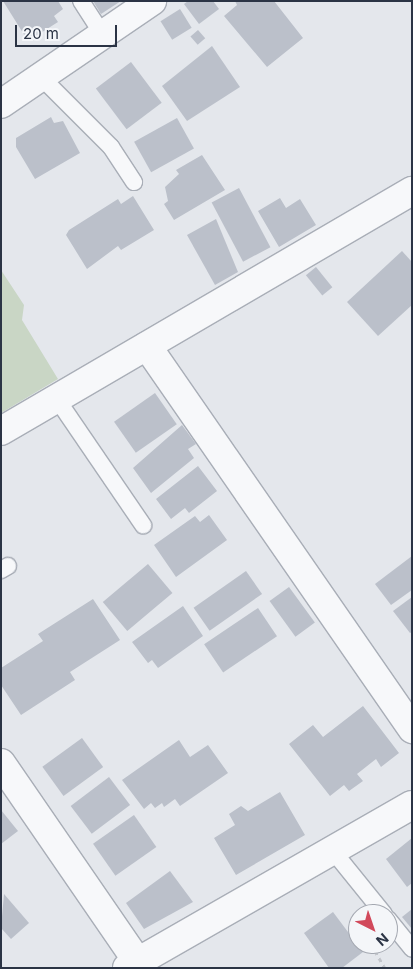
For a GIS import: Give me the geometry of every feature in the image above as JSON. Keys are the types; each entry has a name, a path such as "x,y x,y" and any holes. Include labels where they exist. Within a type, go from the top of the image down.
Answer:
{"street":[{"path":"1,104 152,1"},
{"path":"1,431 412,191"},
{"path":"148,346 412,729"},
{"path":"1,763 132,964 412,805"}],"lane":[{"path":"81,1 103,35"},
{"path":"41,77 111,147 134,182"},
{"path":"57,399 143,524"},
{"path":"333,851 376,904"},
{"path":"398,932 412,949"}],"path":[{"path":"377,954 385,968"}],"green space":[{"path":"1,270 24,305 22,320 58,379 1,413"}],"building":[{"path":"3,1 58,1 63,9 54,16 58,22 28,41"},
{"path":"93,1 121,1 101,14"},
{"path":"188,1 213,1 219,9 199,24 184,4"},
{"path":"235,1 274,1 303,38 267,67 224,16 237,5"},
{"path":"180,9 192,28 172,40 160,21"},
{"path":"198,30 205,38 198,45 190,37"},
{"path":"212,46 240,87 187,121 162,86"},
{"path":"131,62 162,103 127,129 96,88"},
{"path":"51,117 54,123 63,121 80,153 35,179 16,147 16,138"},
{"path":"177,118 194,149 151,172 134,142"},
{"path":"202,155 225,190 174,220 164,204 168,201 165,187 179,174 176,170"},
{"path":"239,188 270,247 243,262 212,203"},
{"path":"133,196 154,230 121,250 118,246 87,269 66,235 69,230 118,199 121,204"},
{"path":"280,198 286,208 300,199 316,225 279,247 258,211"},
{"path":"216,219 238,272 215,285 187,235"},
{"path":"402,251 412,262 412,305 378,336 347,302"},
{"path":"316,267 332,287 322,295 306,275"},
{"path":"155,393 177,424 136,453 114,422"},
{"path":"182,425 196,444 188,449 194,458 151,493 133,468"},
{"path":"198,466 217,491 189,513 185,508 171,519 156,499"},
{"path":"209,515 227,540 176,577 154,545 195,516 200,522"},
{"path":"412,556 412,590 391,605 375,584"},
{"path":"148,564 172,593 127,631 103,602"},
{"path":"246,571 262,594 210,631 194,608"},
{"path":"289,587 315,623 295,637 270,601"},
{"path":"412,597 412,632 410,633 393,611"},
{"path":"93,599 120,640 70,672 75,680 21,715 1,685 1,668 43,641 38,634"},
{"path":"183,606 203,636 158,668 152,660 148,663 132,642"},
{"path":"258,608 277,636 223,673 204,644"},
{"path":"363,706 399,753 381,767 376,759 357,774 363,781 349,791 344,785 330,796 289,744 313,725 323,737"},
{"path":"82,738 103,767 64,796 42,767"},
{"path":"179,740 190,757 208,745 228,773 180,806 175,799 164,807 162,803 155,808 151,803 144,809 122,780"},
{"path":"109,777 130,805 92,834 71,806"},
{"path":"280,792 305,835 236,875 214,838 235,825 229,814 241,806 248,811"},
{"path":"1,810 18,831 1,844"},
{"path":"134,815 156,847 115,876 93,844"},
{"path":"412,838 412,883 407,887 386,859"},
{"path":"170,871 193,902 144,929 126,903"},
{"path":"4,894 29,923 11,939 1,928"},
{"path":"412,909 412,929 402,917"},
{"path":"333,912 348,932 348,954 360,954 342,968 329,968 304,933"}]}
